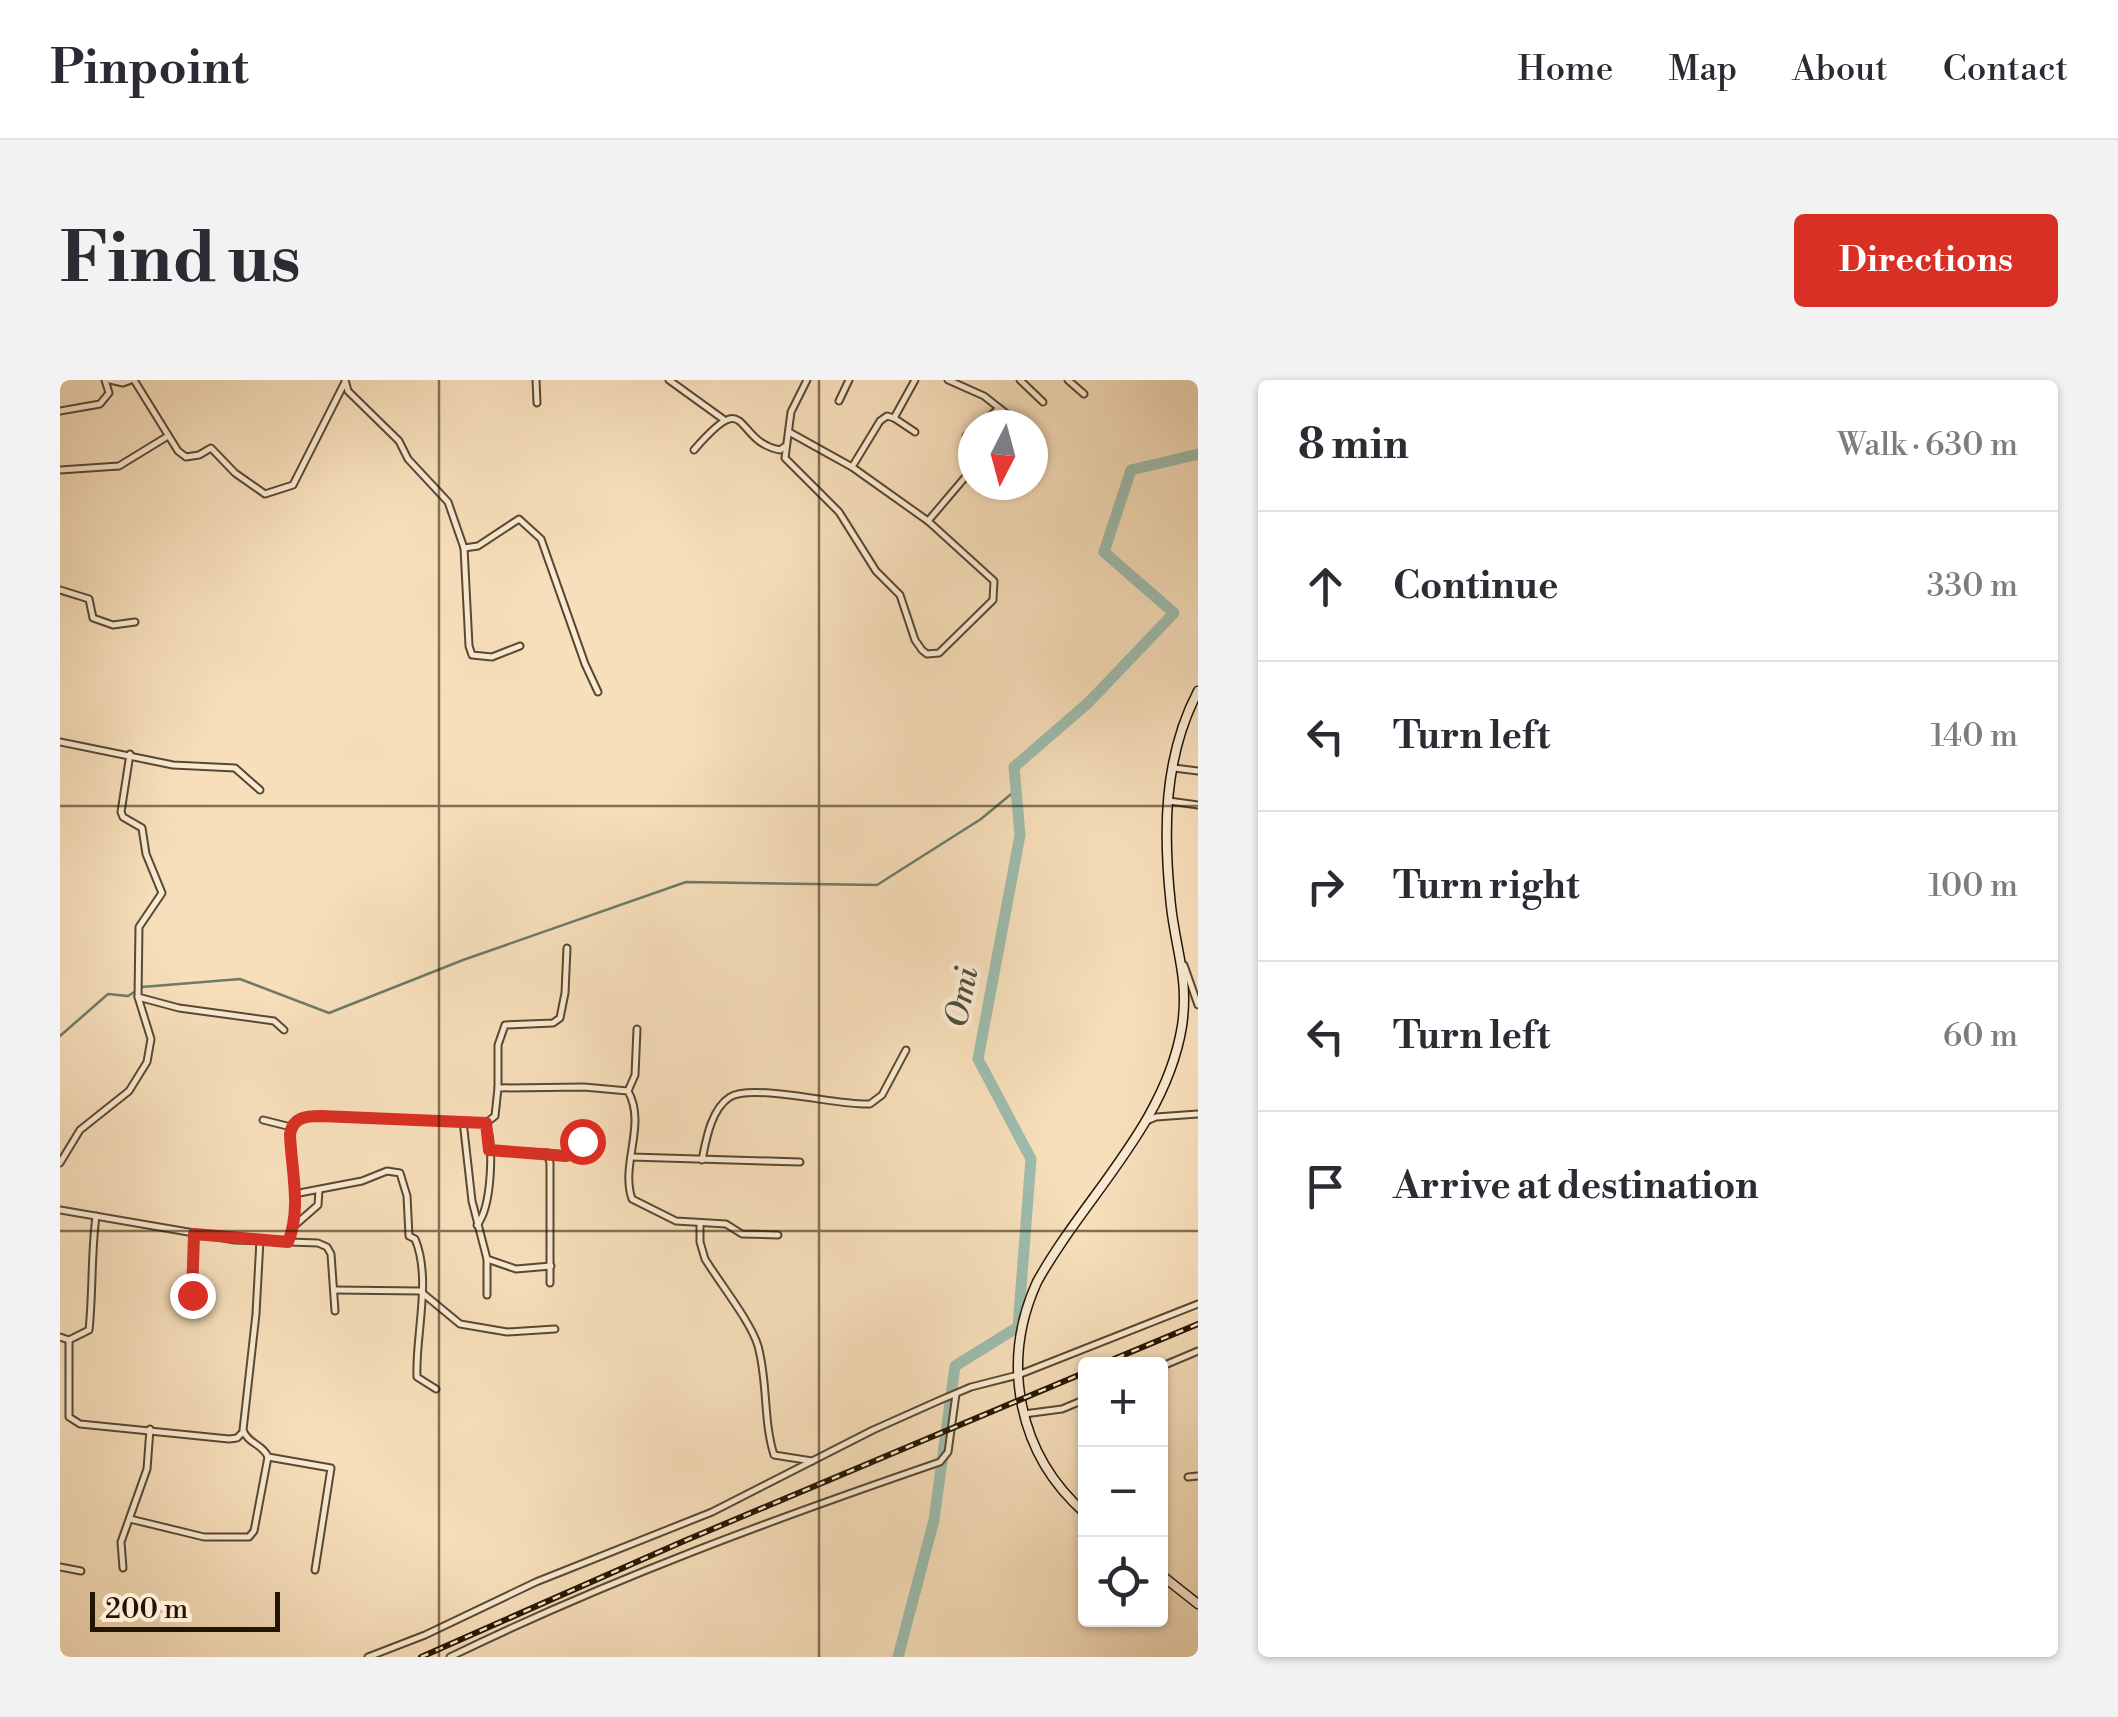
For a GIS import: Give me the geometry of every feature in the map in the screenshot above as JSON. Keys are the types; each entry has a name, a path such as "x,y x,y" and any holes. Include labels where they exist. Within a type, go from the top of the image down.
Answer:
{"main road":[{"path":"1078,1505 1045,1467 1024,1414 1018,1375 1021,1330 1038,1282 1144,1123 1162,1091 1176,1052 1184,1009 1184,963 1172,910 1167,851 1171,768 1188,710 1198,691"},
{"path":"1168,1580 1198,1604"}],"street":[{"path":"60,411 100,404 109,392 108,380 132,380 186,457 212,448 235,473 266,494 293,485 345,381"},
{"path":"536,380 537,403"},
{"path":"668,380 723,419 740,422 780,450 807,380"},
{"path":"839,401 848,380"},
{"path":"894,418 916,380"},
{"path":"948,380 984,396 1002,410"},
{"path":"1020,380 1044,402"},
{"path":"1068,380 1084,394"},
{"path":"345,381 354,398 399,441 411,463 448,502 464,548 472,655 492,657 520,646"},
{"path":"852,466 887,416 915,432"},
{"path":"694,450 723,419"},
{"path":"784,446 788,464 839,512 876,571 900,595 922,650 939,654 992,600 994,581 928,521 852,466 790,432"},
{"path":"60,470 119,466 168,436"},
{"path":"928,521 958,486"},
{"path":"464,548 478,546 519,520 541,539 584,664 598,692"},
{"path":"60,590 89,599 93,618 101,623 135,622"},
{"path":"1188,710 1198,717"},
{"path":"60,742 172,764 235,768 260,790"},
{"path":"60,1163 80,1130 129,1091 147,1062 151,1039 138,997 139,927 162,893 146,854 142,828 121,812 130,754"},
{"path":"1171,768 1198,771"},
{"path":"1169,801 1198,805"},
{"path":"288,1242 294,1226 292,1127 300,1118 486,1123 495,1116 498,1045 505,1024 552,1023 560,1018 567,948"},
{"path":"1184,963 1197,1000"},
{"path":"138,997 179,1008 274,1021 284,1030"},
{"path":"637,1030 635,1075 628,1091 635,1106 629,1174 632,1199 676,1221 726,1224 742,1234 778,1235"},
{"path":"702,1160 714,1120 728,1098 737,1094 773,1095 870,1104 882,1094 906,1050"},
{"path":"498,1088 628,1091"},
{"path":"1144,1123 1156,1117 1198,1114"},
{"path":"263,1120 292,1127"},
{"path":"464,1120 477,1224 486,1258 486,1295"},
{"path":"477,1224 488,1203 486,1123"},
{"path":"489,1150 566,1156 581,1151 582,1141"},
{"path":"546,1153 550,1162 550,1283"},
{"path":"632,1156 800,1162"},
{"path":"294,1194 362,1182 387,1172 400,1173 407,1196 409,1236 415,1238 419,1252 423,1322 416,1373 420,1381 436,1388"},
{"path":"294,1226 318,1205 319,1190"},
{"path":"60,1210 194,1234 318,1243 328,1247 334,1268 335,1310"},
{"path":"60,1337 69,1340 88,1330 96,1216"},
{"path":"700,1224 705,1259 758,1346 774,1455 814,1461"},
{"path":"192,1295 194,1234"},
{"path":"60,1416 97,1427 229,1439 240,1436 244,1430 256,1314 260,1240"},
{"path":"486,1258 516,1268 551,1266"},
{"path":"334,1290 420,1290 460,1324 507,1332 556,1330"},
{"path":"368,1657 536,1582 712,1512 873,1430 956,1394 1018,1375 1198,1304"},
{"path":"69,1340 69,1417"},
{"path":"1168,1364 1198,1351"},
{"path":"450,1657 531,1617 652,1567 940,1462 948,1452 956,1394"},
{"path":"1024,1414 1062,1409 1078,1402"},
{"path":"123,1568 121,1542 147,1469 150,1429"},
{"path":"244,1430 268,1457 331,1468 316,1570"},
{"path":"130,1519 189,1534 249,1537 254,1531 268,1457"},
{"path":"1188,1477 1198,1476"},
{"path":"60,1567 81,1571"}],"waterway":[{"name":"Omi","path":"898,1657 934,1520 955,1366 1018,1327 1031,1159 978,1059 1020,835 1014,767 1088,703 1174,613 1104,552 1131,470 1198,454"},
{"path":"60,1036 108,994 128,996 142,987 240,979 329,1013 463,960 686,882 877,885 981,819 1016,790"}],"railway":[{"path":"1119,1357 1198,1324"},
{"path":"421,1657 1078,1375"}],"route":[{"path":"192,1295 194,1234 288,1242 294,1226 290,1134 300,1118 486,1123 489,1150 566,1156 581,1151 582,1141"}]}
